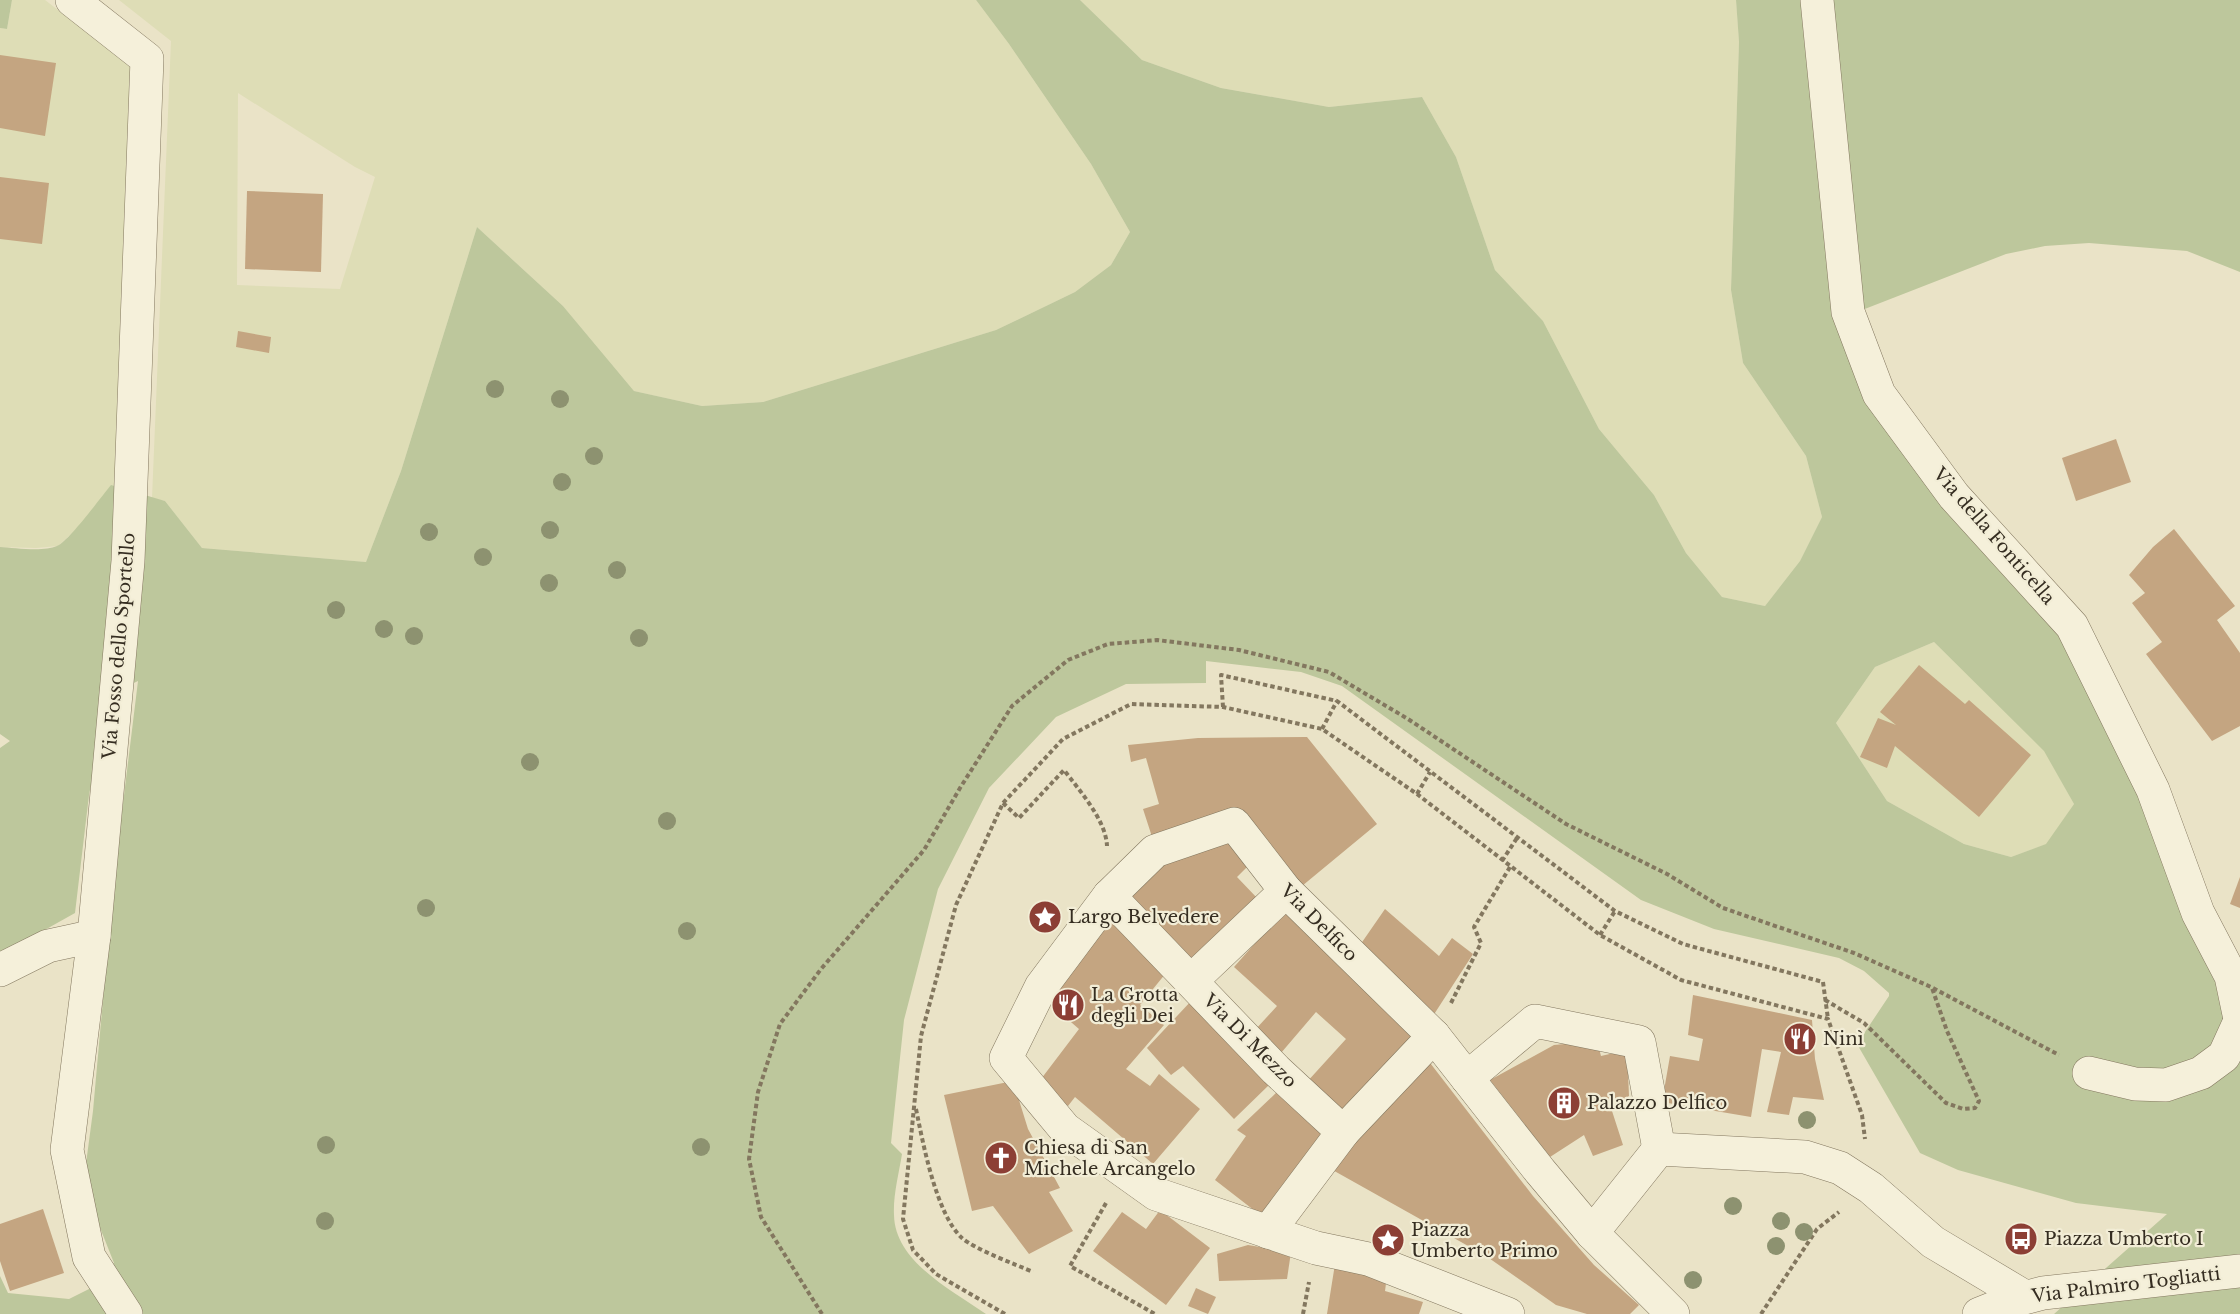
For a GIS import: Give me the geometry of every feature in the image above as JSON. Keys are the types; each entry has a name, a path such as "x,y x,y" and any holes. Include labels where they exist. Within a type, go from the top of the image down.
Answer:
{"street":[{"name":"Via Fosso dello Sportello","path":"72,0 147,58 128,561 94,936 67,1150 89,1257 126,1314"},
{"name":"Via della Fonticella","path":"1817,0 1848,312 1880,394 1954,496 2072,626 2152,790 2198,913 2231,976 2240,1020 2224,1056 2201,1073 2166,1085 2135,1084 2089,1073"},
{"name":"Via Delfico","path":"1109,896 1155,851 1234,824 1286,891 1434,1036 1592,1233 1672,1314"},
{"path":"1191,981 1286,891"},
{"path":"1109,896 1041,987 1006,1058 1065,1129 1156,1194 1316,1248 1368,1259 1508,1314"},
{"name":"Via Di Mezzo","path":"1109,896 1276,1071 1343,1132"},
{"path":"0,970 48,946 94,936"},
{"path":"1467,1078 1535,1021 1639,1042 1659,1149 1592,1233"},
{"path":"1268,1233 1343,1132 1434,1036"},
{"path":"1659,1149 1805,1157 1840,1168 1871,1188 1933,1242 2025,1297"},
{"name":"Via Palmiro Togliatti","path":"1978,1314 2025,1297 2073,1289 2240,1271"}],"path":[{"path":"1223,707 1221,675 1337,701 1615,911 1683,944 1823,982 1828,1019"},
{"path":"1322,729 1337,701"},
{"path":"1003,803 1019,818 1064,770 1090,805 1107,835 1109,896"},
{"path":"1417,794 1430,772"},
{"path":"1502,861 1517,838"},
{"path":"1434,1036 1481,943 1474,927 1510,867"},
{"path":"1600,935 1615,911"},
{"path":"1826,1000 1864,1023 1946,1103 1963,1109 1975,1108 1979,1101 1947,1031 1931,987 2020,1033 2089,1073"},
{"path":"915,1102 926,1156 947,1219 963,1238 1033,1272"},
{"path":"1124,1171 1070,1266 1155,1314"},
{"path":"1761,1314 1817,1228 1871,1188"}],"green space":[{"path":"0,0 12,0 7,29 0,28"},
{"path":"12,0 45,0 136,70 121,488 58,546 36,548 0,547 0,28 7,29"},
{"path":"119,0 976,0 1091,164 1130,232 1111,265 1075,292 996,330 763,402 702,406 634,391 563,306 477,227 401,471 366,562 202,548 165,501 152,498 171,41","holes":["238,93 355,167 375,177 340,289 237,285"]},
{"path":"976,0 1080,0 1142,60 1221,88 1329,107 1422,97 1456,157 1495,270 1543,321 1599,429 1654,495 1686,553 1722,597 1765,606 1800,561 1822,517 1806,456 1743,363 1731,290 1739,42 1736,0 1810,0 1842,314 2066,631 2149,802 2240,1044 2240,1314 2054,1314 2167,1214 2076,1203 1958,1170 1920,1153 1857,1044 1889,996 1889,993 1864,971 1839,958 1714,929 1641,900 1342,686 1301,672 1206,661 1206,683 1126,684 1056,717 989,788 938,889 904,1020 891,1143 902,1154 895,1192 894,1215 897,1232 904,1247 915,1261 942,1285 986,1314 0,1314 0,1276 8,1293 69,1299 89,1289 114,1263 93,1210 85,1171 93,1111 114,877 138,681 109,695 89,795 75,913 0,955 0,748 10,741 0,734 0,547 37,549 57,546 77,528 111,485 165,501 202,548 366,562 401,471 477,227 563,306 634,391 702,406 763,402 996,330 1075,292 1111,265 1130,232 1091,164","holes":["1934,642 2044,751 2074,804 2046,844 2011,857 1964,844 1887,801 1836,723 1875,667"]},
{"path":"1080,0 1736,0 1739,42 1731,290 1743,363 1806,456 1822,517 1800,561 1765,606 1722,597 1686,553 1654,495 1599,429 1543,321 1495,270 1456,157 1422,97 1329,107 1221,88 1142,60"},
{"path":"1824,0 2240,0 2240,272 2187,251 2089,243 2045,246 2006,254 1857,312"},
{"path":"1934,642 2045,751 2074,804 2047,844 2011,857 1964,844 1887,801 1836,723 1875,667"}],"building":[{"path":"0,55 56,63 45,136 0,128"},
{"path":"0,177 49,183 42,244 0,239"},
{"path":"247,191 323,194 321,272 245,269"},
{"path":"238,331 271,337 269,353 236,347"},
{"path":"2116,439 2131,482 2076,501 2062,458"},
{"path":"2174,529 2235,606 2217,620 2240,653 2240,726 2212,741 2146,654 2162,642 2132,603 2145,593 2129,575 2153,547"},
{"path":"1919,665 1965,704 1969,700 2031,755 1979,817 1895,746 1887,768 1860,757 1878,718 1896,725 1880,712"},
{"path":"1307,737 1377,824 1302,886 1246,818 1154,843 1143,809 1159,804 1146,758 1131,762 1128,745 1198,738"},
{"path":"1225,833 1251,863 1237,877 1258,899 1187,963 1125,896 1162,853"},
{"path":"2240,877 2240,908 2230,904"},
{"path":"1287,907 1420,1028 1342,1115 1306,1083 1346,1039 1316,1012 1281,1053 1255,1030 1277,1006 1234,967"},
{"path":"1385,909 1439,956 1452,938 1473,954 1431,1019 1358,948"},
{"path":"1114,914 1166,973 1140,1005 1164,1025 1126,1069 1150,1086 1159,1074 1200,1109 1153,1164 1075,1097 1068,1106 1038,1083 1079,1029 1042,997"},
{"path":"1693,995 1812,1020 1815,1059 1824,1100 1793,1097 1789,1115 1767,1112 1781,1052 1762,1049 1751,1117 1662,1102 1670,1056 1699,1061 1703,1039 1688,1035"},
{"path":"1193,999 1270,1084 1234,1119 1183,1066 1171,1075 1147,1048"},
{"name":"Palazzo Delfico","path":"1597,1041 1601,1056 1627,1050 1629,1096 1612,1111 1623,1145 1593,1156 1584,1135 1550,1157 1490,1080 1554,1045"},
{"path":"1427,1059 1533,1196 1594,1265 1639,1305 1630,1314 1587,1314 1556,1305 1486,1256 1329,1168"},
{"name":"Chiesa di San Michele Arcangelo","path":"1013,1081 1028,1129 1060,1188 1049,1192 1073,1231 1029,1254 993,1206 972,1211 944,1095"},
{"path":"1277,1092 1328,1128 1264,1218 1215,1180 1246,1136 1237,1130"},
{"path":"43,1209 64,1273 10,1291 0,1261 0,1224"},
{"path":"1160,1210 1210,1248 1166,1305 1093,1251 1122,1212 1146,1229"},
{"path":"1248,1245 1291,1252 1287,1279 1219,1281 1217,1254"},
{"path":"1335,1264 1387,1276 1385,1291 1423,1302 1419,1314 1327,1314"},
{"path":"1196,1288 1216,1297 1208,1314 1188,1306"}],"place":[{"name":"Largo Belvedere","path":"1045,917"},
{"name":"La Grotta degli Dei","path":"1068,1005"},
{"name":"Ninì","path":"1800,1039"},
{"name":"Palazzo Delfico","path":"1564,1103"},
{"name":"Chiesa di San Michele Arcangelo","path":"1001,1158"},
{"name":"Piazza Umberto I","path":"2021,1239"},
{"name":"Piazza Umberto Primo","path":"1388,1240"}]}
